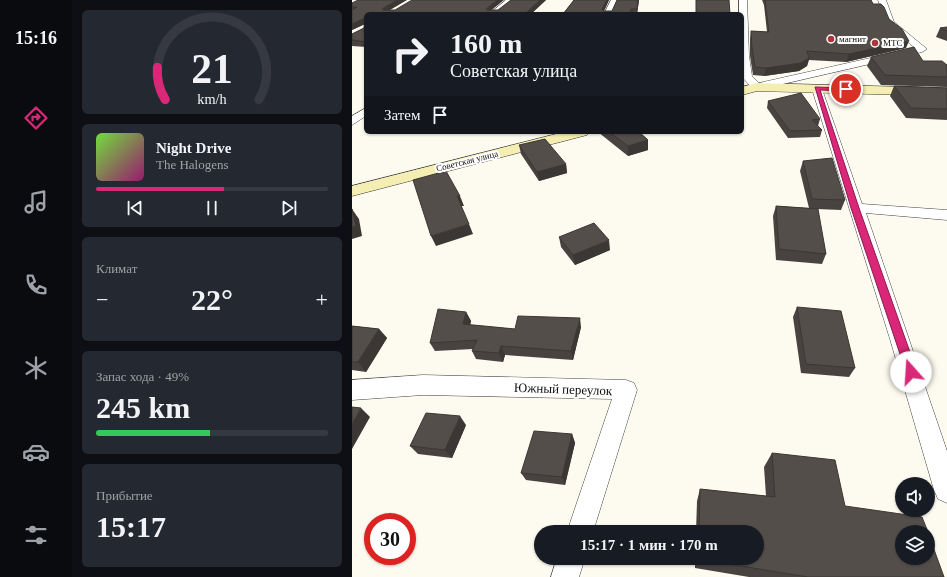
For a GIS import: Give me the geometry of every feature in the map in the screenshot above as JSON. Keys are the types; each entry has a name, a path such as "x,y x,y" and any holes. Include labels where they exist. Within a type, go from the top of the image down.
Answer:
{"street":[{"path":"496,12 511,0"},
{"path":"609,12 615,0"},
{"path":"743,0 743,12"},
{"path":"744,90 922,49 890,23 882,0"},
{"path":"744,61 747,77 757,87 947,92"},
{"path":"817,89 855,208 922,402 939,438 947,490"},
{"path":"352,121 364,112"},
{"name":"Советская улица","path":"352,191 574,134"},
{"path":"855,208 947,215"},
{"name":"Южный переулок","path":"352,390 423,385 626,390 582,525"},
{"path":"565,577 569,565"}],"building":[{"path":"358,0 397,0 383,8 383,10 395,10 412,0 497,0 487,8 487,10 498,10 511,0 540,0 527,12 364,12 364,19 352,24 352,10 357,7 352,7 352,3"},
{"path":"574,0 607,0 602,9 604,11 612,11 617,0 638,0 637,9 631,9 630,12 565,12"},
{"path":"696,0 729,0 730,12 696,12"},
{"path":"765,0 871,0 873,4 881,4 884,7 889,19 902,29 909,41 849,54 807,51 809,58 801,63 766,68 755,67 751,31 769,32"},
{"path":"947,27 947,31 940,28"},
{"path":"364,28 364,42 352,40 352,34"},
{"path":"914,47 923,61 942,61 947,65 947,77 885,75 871,57"},
{"path":"894,86 947,88 947,109 911,108"},
{"path":"801,93 820,119 812,120 822,130 790,131 768,101"},
{"path":"612,134 641,134 648,140 628,146"},
{"path":"545,139 566,164 537,172 519,145"},
{"path":"832,158 845,200 812,199 803,161"},
{"path":"446,171 460,196 457,196 469,224 431,236 413,180"},
{"path":"776,206 818,209 826,254 779,249"},
{"path":"352,209 356,226 352,227"},
{"path":"594,223 609,240 573,255 559,237"},
{"path":"797,307 841,311 855,368 806,364"},
{"path":"438,309 466,312 463,324 515,329 518,316 580,318 571,351 501,346 499,353 472,351 477,340 430,343"},
{"path":"352,326 379,329 358,362 352,362"},
{"path":"352,407 361,408 352,424"},
{"path":"426,413 460,416 445,450 410,446"},
{"path":"534,431 572,434 562,477 521,473"},
{"path":"772,453 835,460 845,506 895,513 895,517 922,517 925,525 895,525 895,565 935,565 935,552 944,577 808,577 735,565 764,565 764,525 699,525 700,489 775,497"}],"place":[{"name":"магнит","path":"831,39"},
{"name":"МТС","path":"875,43"}],"route":[{"path":"846,89 817,89 855,208 911,372"}]}
